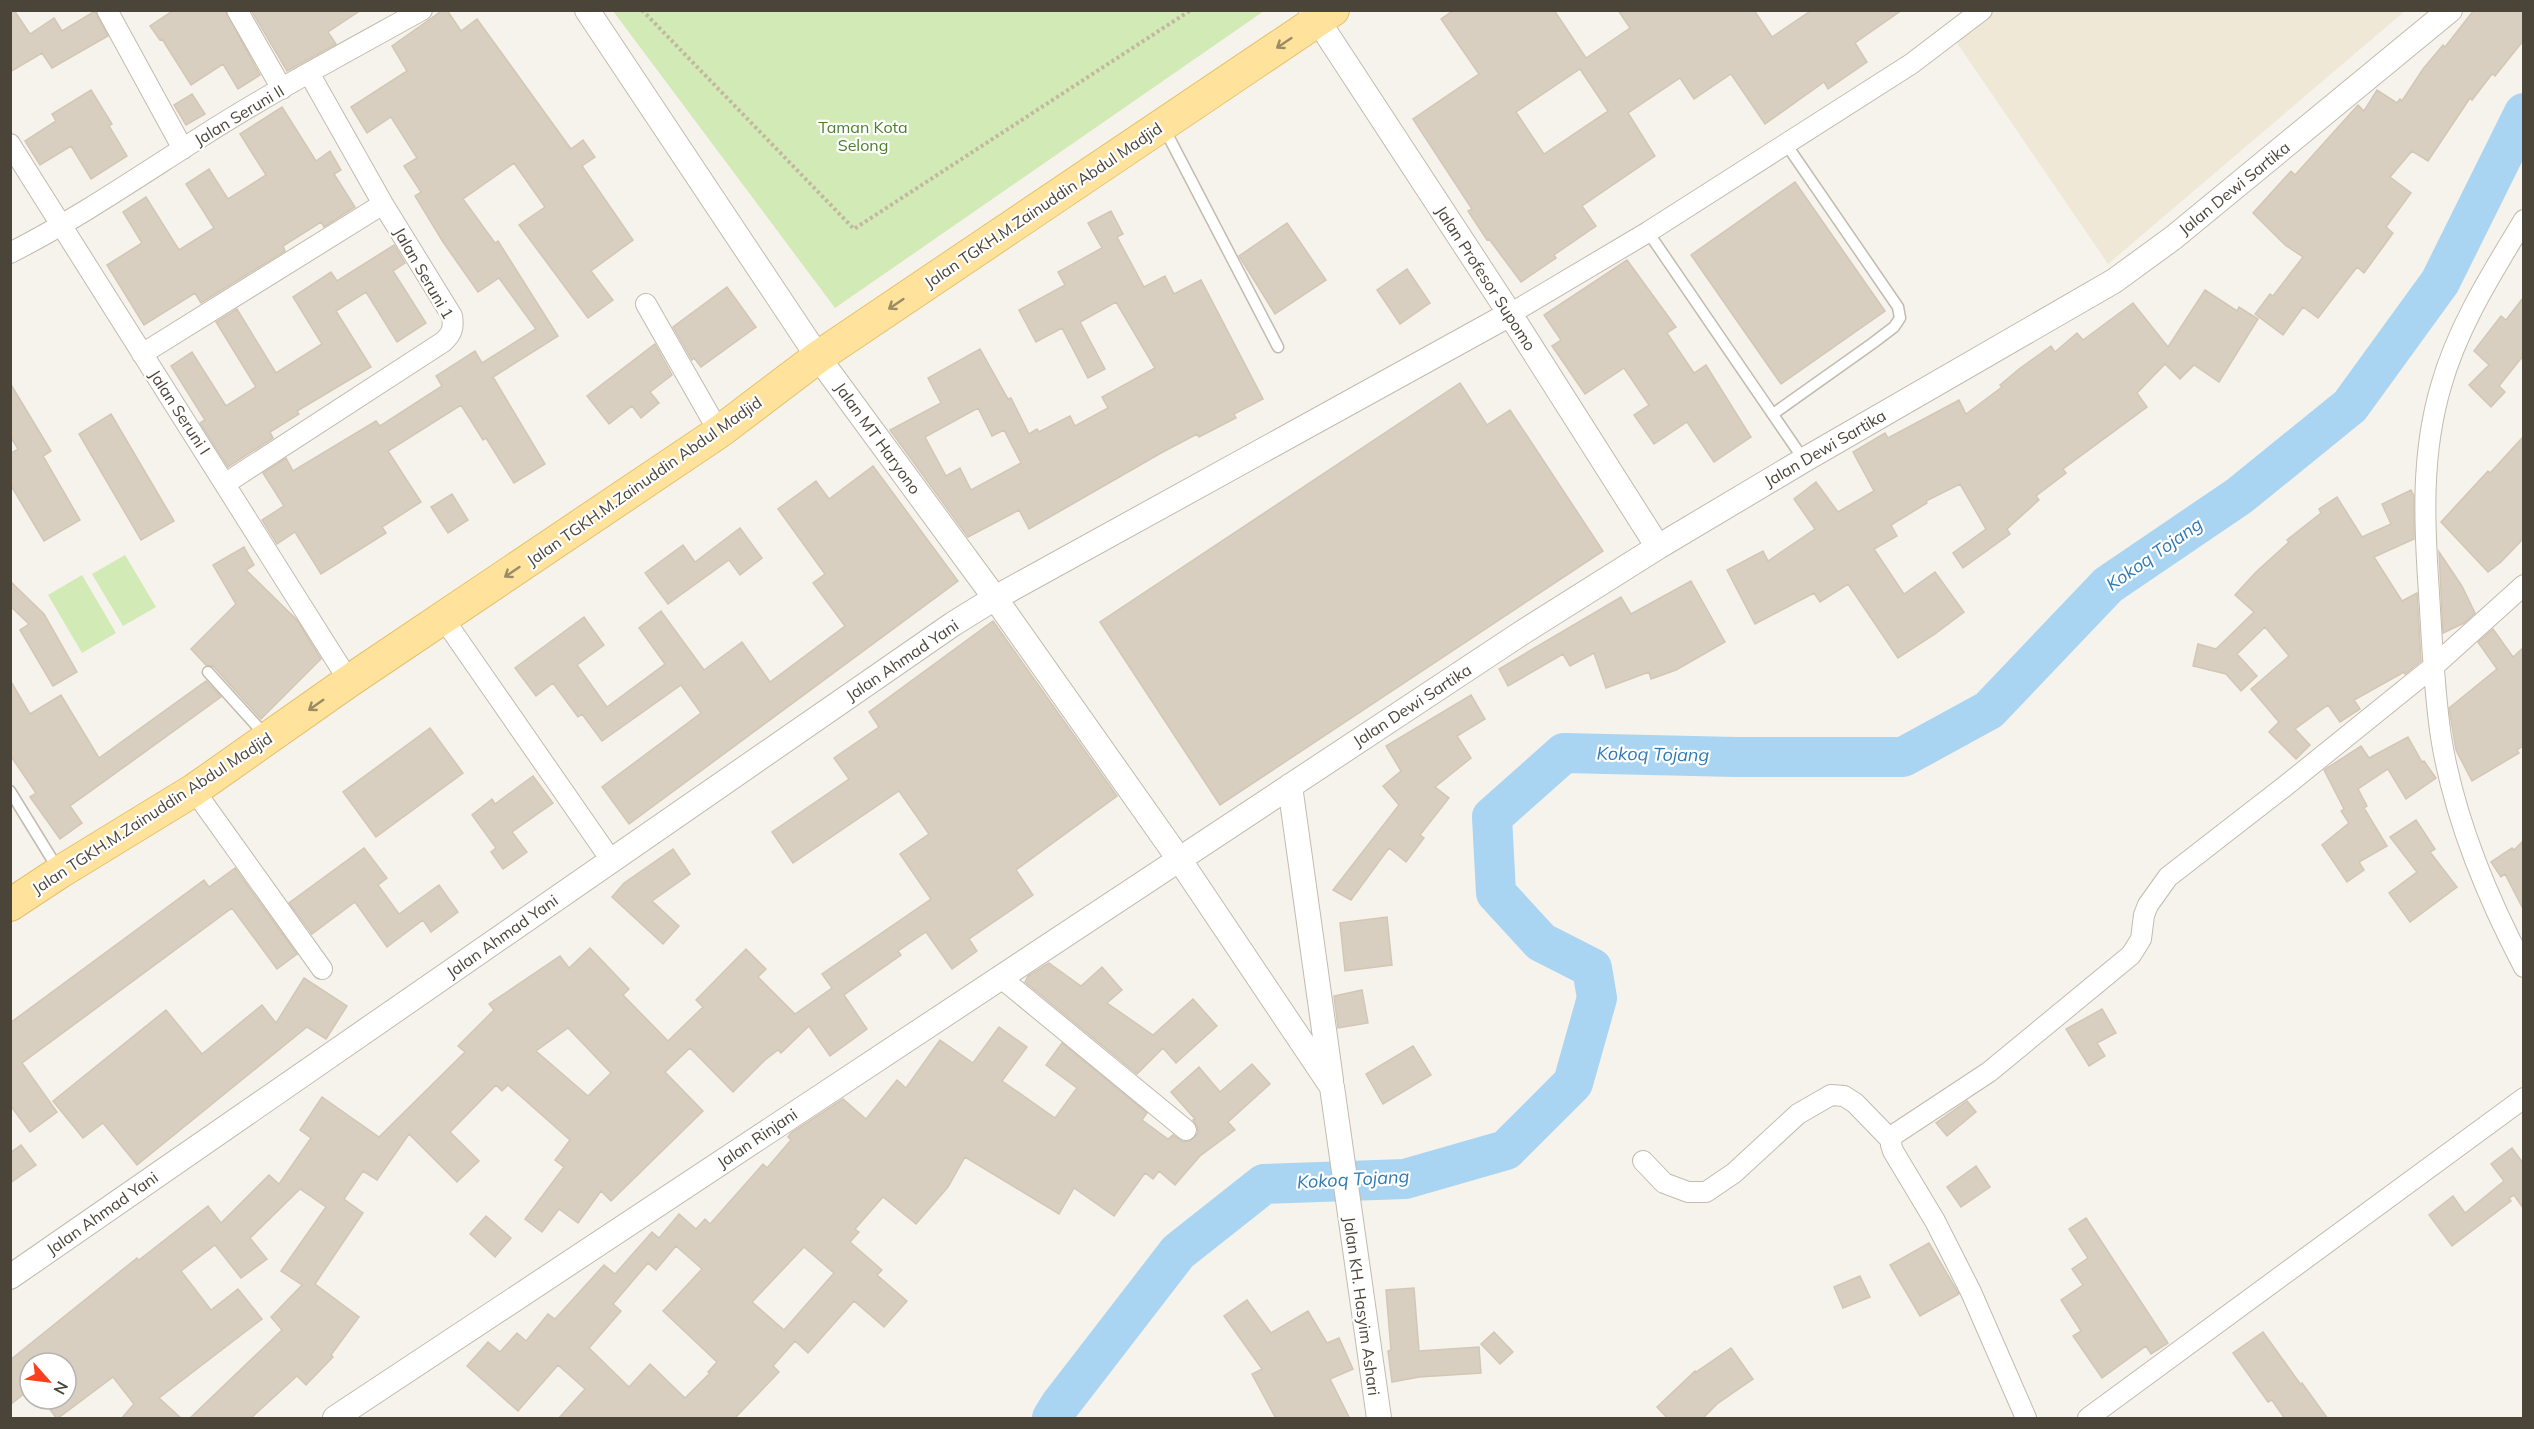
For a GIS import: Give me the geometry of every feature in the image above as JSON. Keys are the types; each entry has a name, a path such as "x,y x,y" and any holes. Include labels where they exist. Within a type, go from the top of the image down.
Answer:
{"main road":[{"name":"Jalan TGKH.M.Zainuddin Abdul Madjid","path":"10,905 194,790 349,681 719,432 818,357 1162,125 1320,14"}],"street":[{"path":"107,10 183,149"},
{"path":"237,10 282,89"},
{"name":"Jalan Seruni II","path":"10,253 62,227 282,89 422,10"},
{"name":"Jalan MT Haryono","path":"587,10 818,357 995,598 1179,859"},
{"path":"1510,314 1648,232 1911,64 1982,10"},
{"name":"Jalan Dewi Sartika","path":"1179,859 1520,634 1658,547 2114,281 2173,238 2450,10"},
{"name":"Jalan Profesor Supomo","path":"1320,14 1658,547"},
{"name":"Jalan Seruni 1","path":"226,483 451,335 453,326 452,316 383,204 309,73"},
{"name":"Jalan Seruni I","path":"10,144 349,681"},
{"path":"142,354 383,204"},
{"path":"2523,220 2459,335 2441,385 2428,437 2424,484 2434,666 2441,738 2457,805 2481,878 2523,967"},
{"path":"646,304 719,432"},
{"name":"Jalan Ahmad Yani","path":"10,1277 953,624 995,598 1510,314"},
{"path":"1890,1139 1896,1131 1934,1110 1989,1072 2131,955 2141,939 2148,904 2168,877 2434,666 2523,585"},
{"path":"443,618 611,860"},
{"name":"Jalan KH. Hasyim Ashari","path":"1290,786 1335,1121 1379,1419"},
{"path":"194,790 322,969"},
{"name":"Jalan KH. Hasyim Ashari","path":"1179,859 1332,1087"},
{"name":"Jalan Rinjani","path":"335,1419 1179,859"},
{"path":"1000,977 1186,1130"},
{"path":"1643,1161 1664,1183 1688,1192 1706,1192 1734,1173 1798,1114 1831,1095 1844,1096 1855,1103 1890,1139 1893,1151 1935,1221 1971,1292 2026,1419"},
{"path":"2088,1419 2523,1098"}],"lane":[{"path":"1162,125 1278,347"},
{"path":"1773,414 1873,343 1894,327 1900,318 1898,307 1786,144"},
{"path":"1648,232 1804,460"},
{"path":"208,672 268,738"},
{"path":"10,791 60,872"}],"path":[{"path":"642,10 854,229 1191,10"}],"shaded area":[{"path":"1974,11 2405,11 2108,264 1955,40"}],"green space":[{"name":"Taman Kota Selong","path":"613,11 1264,11 835,308"},
{"path":"125,555 156,607 123,626 92,574"},
{"path":"82,575 116,633 82,653 48,595"}],"building":[{"path":"10,10 14,10 30,34 54,18 62,31 95,11 108,36 52,68 42,53 10,72"},
{"path":"174,10 225,10 260,75 238,89 223,64 191,85 162,39 160,40 150,26"},
{"path":"251,10 361,10 328,32 336,44 287,71"},
{"path":"443,10 447,10 461,31 477,19 571,149 583,140 595,157 582,166 633,240 591,271 613,300 588,318 519,225 545,207 514,163 463,199 495,243 498,241 558,336 493,377 545,464 514,483 486,438 483,440 461,405 388,451 421,502 382,527 386,533 321,574 295,532 277,544 262,520 284,506 263,473 286,458 293,471 376,421 380,426 442,386 436,376 475,351 482,363 536,329 499,278 478,292 443,242 415,196 421,192 404,166 417,158 391,117 367,133 351,107 407,71 392,46"},
{"path":"1454,10 1554,10 1586,58 1630,28 1618,10 1754,10 1772,37 1812,10 1902,10 1855,43 1867,62 1828,89 1824,82 1765,124 1731,74 1694,99 1680,78 1628,113 1655,156 1582,206 1596,226 1554,255 1556,258 1521,282 1489,239 1487,240 1468,211 1472,209 1413,119 1479,74 1441,19","holes":["1580,69 1608,111 1544,154 1516,112"]},
{"path":"2474,10 2523,10 2523,41 2495,76 2492,74 2472,100 2470,98 2428,161 2412,151 2390,177 2411,193 2386,227 2393,233 2364,273 2357,267 2318,318 2303,307 2283,335 2255,314 2270,294 2273,296 2303,257 2285,245 2253,213 2291,171 2295,175 2358,105 2364,111 2377,90 2397,103 2400,99 2402,101 2423,69 2443,45 2445,47"},
{"path":"91,90 112,124 109,126 127,156 91,179 71,146 40,165 25,141 56,121 52,114"},
{"path":"192,94 205,114 186,125 174,105"},
{"path":"282,107 316,161 330,151 341,170 334,174 355,207 324,227 321,222 283,246 285,251 201,303 195,293 144,325 107,265 142,243 123,212 146,197 179,250 214,228 186,184 209,169 228,199 266,175 240,134"},
{"path":"1795,182 1885,311 1781,384 1691,255"},
{"path":"1111,211 1123,234 1117,237 1144,287 1165,276 1174,294 1201,280 1263,399 1234,414 1236,418 1199,437 1197,434 1161,453 1029,529 1019,510 968,537 890,430 941,403 928,378 980,349 1008,399 1011,398 1029,434 1037,429 1039,432 1070,416 1075,426 1108,408 1102,397 1155,368 1116,302 1080,322 1105,369 1088,378 1062,328 1036,342 1019,310 1065,285 1058,272 1102,248 1088,223","holes":["978,408 992,436 1004,430 1021,463 971,490 960,468 946,476 925,437"]},
{"path":"1287,223 1326,280 1275,314 1239,256"},
{"path":"394,245 405,263 393,271 426,323 397,342 366,292 336,311 371,367 297,411 299,414 270,432 273,438 228,467 200,423 205,420 171,366 192,352 226,406 256,387 216,322 237,309 276,373 322,344 293,297 331,272 337,281"},
{"path":"1627,260 1676,327 1667,333 1694,373 1706,365 1751,437 1714,462 1687,422 1654,444 1634,415 1649,405 1624,368 1585,394 1552,346 1561,340 1544,315"},
{"path":"1407,269 1430,303 1400,324 1377,290"},
{"path":"727,287 756,327 701,367 694,358 692,360 673,327"},
{"path":"2205,290 2237,311 2239,307 2258,319 2219,382 2194,365 2180,379 2165,364 2137,393 2147,407 2063,469 2066,473 2036,496 2039,500 2007,529 2010,534 1963,568 1953,553 1986,529 1960,484 1926,501 1927,503 1891,525 1897,536 1874,549 1904,594 1935,572 1964,612 1935,634 1898,658 1848,584 1820,602 1814,593 1755,624 1727,570 1763,551 1768,561 1815,529 1794,499 1816,482 1838,512 1874,491 1853,452 1885,433 1888,438 1959,400 1966,414 2002,387 2000,385 2019,369 2051,346 2055,352 2077,333 2083,340 2133,303 2168,347"},
{"path":"2523,298 2523,356 2499,386 2505,392 2491,407 2469,385 2489,365 2474,351 2501,316 2506,320"},
{"path":"655,344 672,375 650,392 659,403 641,418 632,406 609,424 587,396"},
{"path":"10,383 51,451 43,456 80,520 44,541 10,484 10,454 18,449 10,436"},
{"path":"1460,383 1487,425 1510,410 1603,551 1220,805 1100,622"},
{"path":"111,414 174,521 141,540 79,434"},
{"path":"2523,437 2523,539 2488,572 2441,522"},
{"path":"873,466 958,581 629,824 602,787 701,713 681,685 602,741 582,714 578,717 553,683 536,696 515,668 584,617 604,645 577,665 607,707 665,664 639,628 661,611 704,670 742,642 770,682 845,626 813,583 825,574 778,509 816,481 829,499"},
{"path":"2411,490 2414,496 2414,539 2374,557 2402,601 2417,593 2421,661 2405,674 2404,672 2354,700 2360,709 2340,722 2328,705 2295,729 2310,745 2296,759 2269,732 2279,722 2251,689 2289,656 2265,627 2237,654 2257,676 2241,691 2226,674 2193,666 2198,644 2216,649 2254,612 2235,595 2289,542 2287,540 2321,513 2319,509 2337,497 2362,537 2391,524 2382,504"},
{"path":"452,494 468,520 448,533 431,507"},
{"path":"740,528 762,558 740,575 729,560 668,604 645,573 683,545 695,562"},
{"path":"244,547 254,565 246,570 297,620 321,659 261,719 214,667 206,665 191,649 236,604 213,565"},
{"path":"2439,552 2462,586 2475,613 2464,623 2443,633"},
{"path":"10,581 44,614 77,672 53,686 20,630 29,624 10,606"},
{"path":"1691,581 1725,642 1676,670 1651,679 1649,672 1606,688 1594,653 1570,666 1563,654 1508,686 1499,669 1621,597 1631,614"},
{"path":"993,621 1117,796 1016,870 1033,895 969,939 977,951 952,969 926,932 898,951 901,955 844,995 867,1029 830,1056 809,1026 781,1053 778,1050 765,1060 733,1092 690,1048 665,1072 703,1111 611,1201 601,1191 578,1223 559,1209 542,1232 525,1219 564,1167 555,1160 570,1140 508,1085 502,1091 496,1085 450,1132 479,1161 457,1182 409,1134 377,1180 363,1171 344,1199 363,1213 315,1284 359,1317 331,1355 333,1357 306,1385 297,1376 250,1419 189,1419 282,1330 271,1317 302,1285 281,1271 326,1207 300,1189 250,1238 267,1259 241,1278 215,1245 181,1271 211,1310 238,1289 262,1319 159,1398 182,1419 121,1419 134,1404 113,1377 78,1403 78,1351 21,1351 137,1258 139,1260 208,1206 221,1223 269,1175 279,1184 311,1138 300,1130 322,1097 379,1137 465,1052 458,1046 494,1010 489,1004 560,956 569,968 590,948 629,989 623,995 668,1041 703,1007 696,1000 746,949 766,969 758,977 795,1014 832,988 822,974 931,899 900,854 929,834 899,791 793,863 772,832 849,779 834,758 879,727 869,712","holes":["568,1028 611,1073 588,1096 536,1051"]},
{"path":"2493,629 2513,657 2523,648 2523,746 2517,750 2519,753 2472,781 2456,750 2449,708 2497,669 2478,642"},
{"path":"10,680 30,714 61,695 99,758 206,681 221,697 70,806 82,823 60,839 30,797 36,793 10,755"},
{"path":"1471,695 1485,719 1457,736 1471,758 1435,787 1449,798 1420,835 1424,838 1406,862 1389,848 1351,900 1333,890 1399,805 1383,786 1401,771 1386,746"},
{"path":"430,728 463,773 376,837 343,792"},
{"path":"2408,737 2422,762 2424,761 2436,778 2406,799 2388,769 2358,789 2367,806 2364,808 2387,846 2359,862 2364,870 2347,882 2322,845 2349,823 2341,811 2344,809 2324,770 2361,746 2369,758"},
{"path":"533,776 553,803 512,832 527,852 503,869 491,852 496,848 472,815 492,799 495,804"},
{"path":"2416,820 2435,849 2430,852 2457,887 2410,922 2389,893 2417,872 2390,837"},
{"path":"2523,841 2523,909 2505,874 2501,877 2491,862 2512,848 2514,850"},
{"path":"364,848 387,878 378,885 399,914 439,885 458,912 431,932 423,920 387,947 355,902 312,934 289,903"},
{"path":"673,849 690,874 652,901 679,926 663,944 612,897 624,883"},
{"path":"235,868 297,954 277,969 232,908 22,1063 57,1112 30,1132 10,1105 10,1023 204,880 209,887"},
{"path":"1387,917 1392,965 1345,971 1340,923"},
{"path":"1049,963 1081,986 1102,967 1122,990 1107,1003 1153,1035 1193,999 1217,1026 1176,1063 1163,1048 1137,1074 1025,982 1028,976"},
{"path":"304,978 347,1006 326,1039 307,1027 137,1165 103,1123 83,1138 53,1101 166,1010 202,1054 262,1005 276,1023"},
{"path":"1362,990 1368,1023 1338,1028 1334,996"},
{"path":"2102,1009 2116,1033 2097,1043 2105,1056 2089,1066 2066,1029"},
{"path":"999,1027 1027,1047 1002,1081 1055,1118 1077,1088 1046,1065 1062,1043 1147,1113 1142,1120 1168,1139 1173,1135 1183,1142 1190,1141 1198,1133 1197,1126 1193,1120 1195,1119 1171,1092 1199,1067 1220,1092 1252,1064 1270,1084 1228,1122 1235,1130 1200,1156 1175,1185 1159,1171 1153,1179 1145,1173 1114,1216 1074,1188 1059,1214 965,1157 948,1187 916,1224 883,1197 855,1229 859,1232 850,1242 882,1270 877,1275 907,1301 884,1327 854,1301 808,1353 795,1341 773,1366 779,1372 734,1419 558,1419 585,1389 558,1365 518,1411 467,1366 488,1342 500,1352 517,1333 526,1341 548,1314 555,1319 604,1265 615,1274 652,1232 659,1238 679,1214 696,1229 705,1219 710,1224 763,1164 767,1168 791,1140 788,1137 791,1133 843,1099 866,1119 897,1080 906,1088 940,1040 973,1063","holes":["676,1246 702,1269 663,1311 717,1362 708,1372 710,1373 685,1398 650,1364 629,1387 589,1348 621,1311 613,1304 648,1263 656,1270","804,1247 834,1273 784,1330 752,1302"]},
{"path":"1413,1046 1431,1075 1383,1104 1366,1074"},
{"path":"1967,1101 1976,1112 1947,1136 1936,1123"},
{"path":"21,1145 36,1165 10,1183 10,1153"},
{"path":"2512,1148 2523,1163 2523,1208 2514,1195 2509,1198 2511,1201 2452,1246 2429,1215 2453,1196 2465,1213 2504,1181 2491,1164"},
{"path":"1976,1166 1990,1187 1961,1207 1947,1187"},
{"path":"486,1216 511,1238 495,1257 470,1234"},
{"path":"2086,1218 2168,1343 2151,1354 2146,1346 2102,1378 2073,1336 2081,1331 2061,1300 2083,1285 2072,1269 2088,1258 2069,1229"},
{"path":"1929,1243 1959,1294 1920,1316 1890,1265"},
{"path":"1860,1276 1870,1297 1843,1308 1834,1287"},
{"path":"1414,1288 1419,1351 1479,1347 1481,1373 1419,1377 1392,1382 1388,1351 1391,1350 1386,1290"},
{"path":"1247,1300 1271,1333 1308,1311 1327,1343 1339,1338 1353,1369 1330,1379 1350,1419 1277,1419 1252,1374 1262,1369 1224,1316"},
{"path":"1494,1332 1513,1352 1500,1364 1481,1344"},
{"path":"2263,1332 2328,1419 2285,1419 2272,1400 2268,1402 2233,1353"},
{"path":"1731,1348 1753,1379 1717,1404 1702,1419 1668,1419 1657,1407 1695,1371"},
{"path":"18,1354 18,1399 10,1405 10,1360"},
{"path":"51,1411 68,1411 57,1419"}],"waterway":[{"name":"Kokoq Tojang","path":"1052,1418 1178,1252 1264,1184 1405,1179 1506,1150 1573,1083 1597,998 1592,968 1541,942 1496,893 1492,817 1564,753 1736,757 1903,757 1989,710 2108,585 2239,496 2350,406 2440,282 2524,113"}]}
